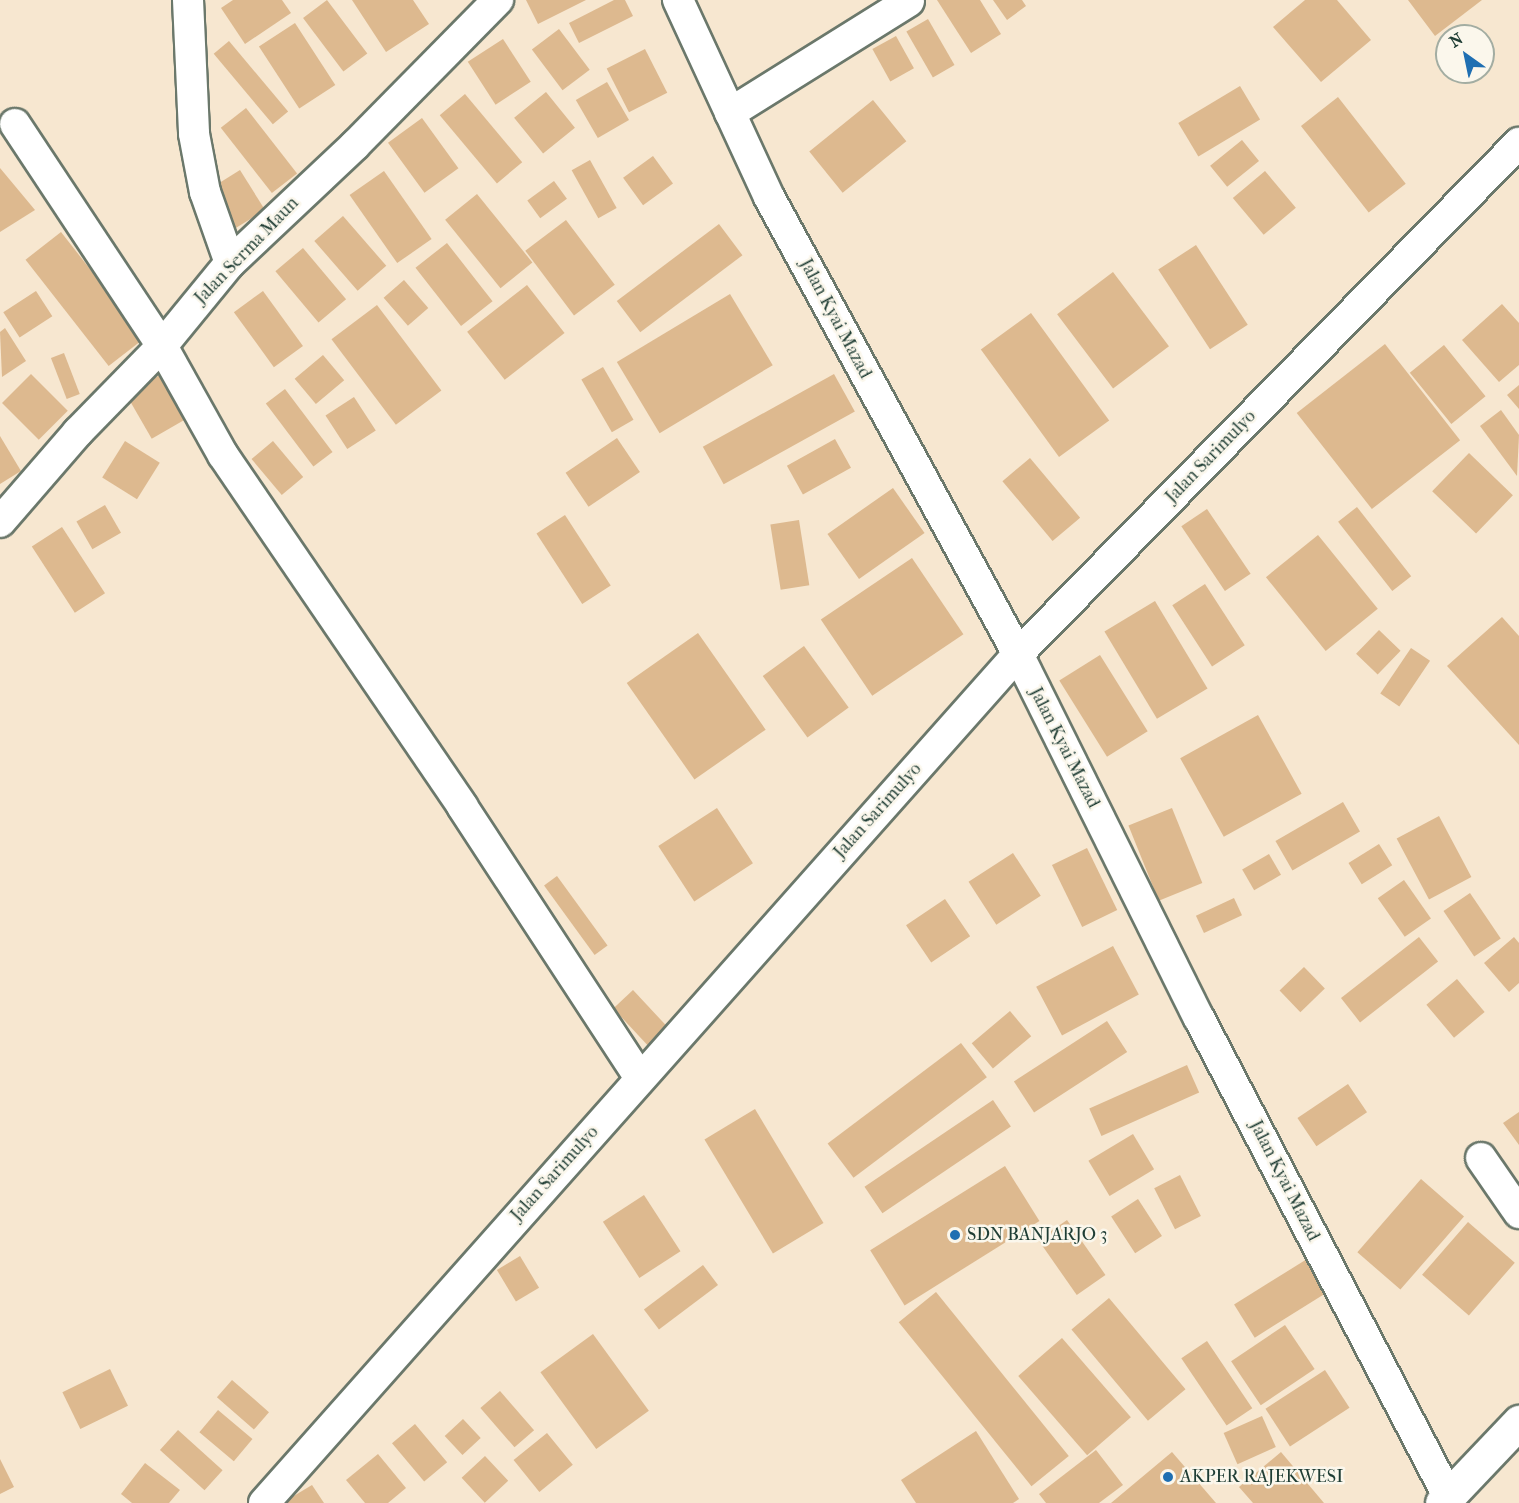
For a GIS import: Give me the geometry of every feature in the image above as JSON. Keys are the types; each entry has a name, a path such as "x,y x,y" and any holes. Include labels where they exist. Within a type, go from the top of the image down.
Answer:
{"main road":[{"path":"1445,1500 1519,1422"}],"street":[{"path":"188,0 194,134 205,192 230,262"},
{"name":"Jalan Serma Maun","path":"3,518 78,432 162,346 230,262 355,145 498,0"},
{"name":"Jalan Kyai Mazad","path":"678,0 730,113 818,289 1018,654 1199,1017 1445,1500"},
{"path":"730,113 909,2"},
{"path":"15,124 162,346 223,455 462,806 640,1078"},
{"name":"Jalan Sarimulyo","path":"264,1503 1018,654 1519,144"},
{"path":"1481,1158 1519,1213"}],"building":[{"path":"233,0 282,0 291,13 245,44 221,8"},
{"path":"327,0 367,54 343,72 303,18"},
{"path":"352,0 413,0 429,24 386,52"},
{"path":"526,0 586,0 538,24"},
{"path":"614,0 625,0 633,16 579,43 569,23"},
{"path":"937,0 980,0 1001,34 971,53"},
{"path":"993,0 1022,0 1026,6 1007,20"},
{"path":"1305,0 1337,0 1371,40 1321,82 1273,27"},
{"path":"1408,0 1482,0 1451,24 1435,24 1435,36"},
{"path":"928,19 954,65 933,77 906,32"},
{"path":"295,23 335,85 299,108 259,46"},
{"path":"559,29 590,70 563,90 532,49"},
{"path":"896,36 914,68 890,81 872,49"},
{"path":"503,39 531,82 496,105 468,62"},
{"path":"229,41 288,111 273,124 214,54"},
{"path":"645,49 667,93 629,112 607,69"},
{"path":"607,82 629,120 598,138 576,100"},
{"path":"1240,86 1260,119 1198,157 1178,123"},
{"path":"546,92 575,128 543,154 514,118"},
{"path":"465,94 522,162 497,183 440,115"},
{"path":"1338,97 1406,184 1369,213 1301,126"},
{"path":"873,100 906,141 843,193 809,152"},
{"path":"246,108 297,173 272,193 221,128"},
{"path":"422,118 458,168 424,193 388,143"},
{"path":"1242,140 1259,161 1227,187 1210,166"},
{"path":"653,156 673,184 643,205 623,178"},
{"path":"590,160 617,208 598,218 572,170"},
{"path":"0,168 35,210 0,232"},
{"path":"240,170 265,210 230,232 205,192"},
{"path":"384,171 432,239 397,263 350,195"},
{"path":"1265,171 1296,208 1264,235 1233,198"},
{"path":"554,181 567,199 540,218 527,200"},
{"path":"477,194 532,262 501,288 445,220"},
{"path":"343,216 386,266 358,291 314,241"},
{"path":"566,220 615,285 574,315 525,251"},
{"path":"719,224 742,255 640,332 617,301"},
{"path":"61,232 144,338 109,366 26,260"},
{"path":"447,243 493,301 461,326 415,268"},
{"path":"1196,245 1248,325 1210,349 1158,270"},
{"path":"303,248 346,299 318,322 275,271"},
{"path":"1113,272 1169,346 1113,388 1057,314"},
{"path":"404,280 428,308 408,326 384,298"},
{"path":"527,285 565,333 505,380 467,332"},
{"path":"36,291 52,316 20,337 3,312"},
{"path":"263,291 303,346 274,367 234,312"},
{"path":"730,294 773,365 660,433 617,362"},
{"path":"1502,304 1519,323 1519,365 1499,382 1462,340"},
{"path":"377,305 441,390 396,425 331,339"},
{"path":"1031,313 1109,421 1059,457 981,349"},
{"path":"5,328 26,361 2,377 0,332"},
{"path":"1385,344 1460,440 1372,509 1297,413"},
{"path":"1444,345 1486,396 1451,424 1410,373"},
{"path":"64,353 80,394 67,399 51,358"},
{"path":"323,355 344,380 316,404 295,379"},
{"path":"603,367 634,420 612,432 581,380"},
{"path":"31,374 68,411 39,440 2,403"},
{"path":"834,374 855,412 724,484 703,447"},
{"path":"160,375 186,419 152,439 126,394"},
{"path":"1519,385 1519,409 1507,395"},
{"path":"285,389 333,452 313,467 266,403"},
{"path":"354,397 376,431 347,449 325,416"},
{"path":"1501,410 1519,435 1517,476 1480,426"},
{"path":"0,436 21,471 0,484"},
{"path":"617,438 640,472 589,507 566,473"},
{"path":"835,439 851,468 803,495 787,466"},
{"path":"125,441 160,463 137,499 102,477"},
{"path":"273,441 303,477 282,495 252,459"},
{"path":"1469,453 1513,495 1476,533 1432,491"},
{"path":"1030,458 1080,518 1053,541 1002,481"},
{"path":"893,488 925,533 859,579 827,534"},
{"path":"105,505 121,533 92,549 76,522"},
{"path":"1357,507 1411,576 1392,591 1338,522"},
{"path":"1207,509 1251,574 1225,591 1181,526"},
{"path":"565,515 611,585 582,604 536,534"},
{"path":"799,520 809,585 781,590 770,525"},
{"path":"62,527 105,593 75,613 32,547"},
{"path":"1318,535 1378,609 1326,651 1266,577"},
{"path":"912,558 963,634 872,696 821,620"},
{"path":"1205,584 1245,645 1212,666 1172,605"},
{"path":"1155,601 1208,688 1157,719 1104,631"},
{"path":"1502,617 1519,636 1519,745 1447,666"},
{"path":"1379,630 1401,651 1378,675 1356,654"},
{"path":"698,633 766,730 694,780 627,683"},
{"path":"804,646 849,707 807,737 763,676"},
{"path":"1411,648 1430,661 1399,706 1380,694"},
{"path":"1100,655 1148,731 1107,757 1059,680"},
{"path":"1258,715 1302,794 1224,837 1180,758"},
{"path":"1343,802 1360,831 1292,870 1275,841"},
{"path":"717,808 753,863 694,901 658,846"},
{"path":"1172,808 1202,883 1159,901 1128,826"},
{"path":"1439,816 1471,877 1429,899 1397,839"},
{"path":"1379,844 1392,865 1362,884 1348,863"},
{"path":"1087,848 1117,910 1082,927 1052,865"},
{"path":"1013,853 1041,896 996,925 969,882"},
{"path":"1269,854 1281,875 1254,890 1242,870"},
{"path":"557,876 608,946 595,955 544,885"},
{"path":"1404,880 1431,919 1405,937 1378,898"},
{"path":"1470,893 1501,939 1474,956 1443,911"},
{"path":"1234,898 1242,915 1204,933 1196,916"},
{"path":"945,899 970,936 931,963 906,925"},
{"path":"1419,937 1438,961 1360,1022 1341,998"},
{"path":"1514,937 1519,943 1519,983 1509,992 1484,963"},
{"path":"1113,946 1139,995 1062,1035 1036,987"},
{"path":"1304,967 1325,989 1300,1012 1280,991"},
{"path":"1457,979 1485,1012 1454,1038 1426,1005"},
{"path":"633,990 667,1027 647,1045 613,1008"},
{"path":"1010,1011 1031,1036 993,1068 972,1043"},
{"path":"1107,1021 1127,1052 1034,1112 1014,1081"},
{"path":"961,1043 987,1077 854,1178 828,1144"},
{"path":"1187,1065 1199,1092 1101,1136 1089,1109"},
{"path":"1348,1084 1367,1112 1316,1146 1297,1118"},
{"path":"993,1100 1011,1127 882,1213 864,1187"},
{"path":"755,1109 824,1223 773,1253 704,1139"},
{"path":"1519,1112 1519,1145 1503,1123"},
{"path":"1133,1134 1154,1169 1110,1196 1088,1161"},
{"name":"SDN BANJARJO 3","path":"1005,1166 1039,1221 905,1305 870,1250"},
{"path":"1180,1175 1201,1216 1175,1229 1154,1188"},
{"path":"1421,1179 1464,1216 1400,1290 1357,1252"},
{"path":"644,1195 680,1251 639,1278 603,1222"},
{"path":"1138,1199 1162,1236 1135,1253 1111,1216"},
{"path":"1067,1220 1105,1275 1077,1295 1038,1240"},
{"path":"1468,1222 1515,1263 1469,1316 1422,1275"},
{"path":"520,1256 539,1288 516,1302 497,1270"},
{"path":"1307,1259 1328,1292 1255,1338 1234,1305"},
{"path":"703,1265 718,1285 659,1330 644,1310"},
{"path":"936,1292 1069,1456 1031,1486 899,1322"},
{"name":"SDN BANJARJO 3","path":"1109,1298 1185,1389 1148,1421 1071,1329"},
{"path":"1285,1325 1315,1369 1261,1405 1231,1361"},
{"path":"593,1334 649,1411 596,1449 540,1372"},
{"path":"1062,1338 1131,1417 1087,1455 1018,1376"},
{"path":"1207,1341 1252,1408 1227,1425 1181,1358"},
{"path":"110,1369 128,1406 80,1429 62,1392"},
{"path":"1325,1370 1350,1408 1290,1446 1265,1409"},
{"path":"232,1380 269,1412 254,1430 217,1397"},
{"path":"500,1391 534,1430 514,1447 480,1408"},
{"path":"218,1410 252,1439 234,1461 199,1432"},
{"path":"1262,1416 1276,1447 1237,1464 1224,1433"},
{"path":"463,1419 481,1438 462,1455 445,1436"},
{"path":"415,1424 447,1462 424,1482 392,1443"},
{"path":"178,1430 223,1470 205,1490 160,1450"},
{"path":"976,1431 1019,1499 1013,1503 916,1503 901,1480"},
{"path":"547,1433 573,1465 539,1492 514,1460"},
{"path":"1096,1450 1123,1485 1099,1503 1046,1503 1039,1494"},
{"name":"AKPER RAJEKWESI","path":"1172,1452 1216,1503 1111,1503"},
{"path":"1281,1452 1324,1503 1253,1503 1239,1487"},
{"path":"378,1454 406,1488 388,1503 365,1503 346,1480"},
{"path":"485,1456 508,1481 485,1503 462,1478"},
{"path":"0,1459 14,1487 0,1494"},
{"path":"145,1463 180,1490 169,1503 132,1503 121,1494"},
{"path":"312,1485 324,1503 282,1503"}],"place":[{"name":"SDN BANJARJO 3","path":"955,1235"},
{"name":"AKPER RAJEKWESI","path":"1168,1477"}]}
